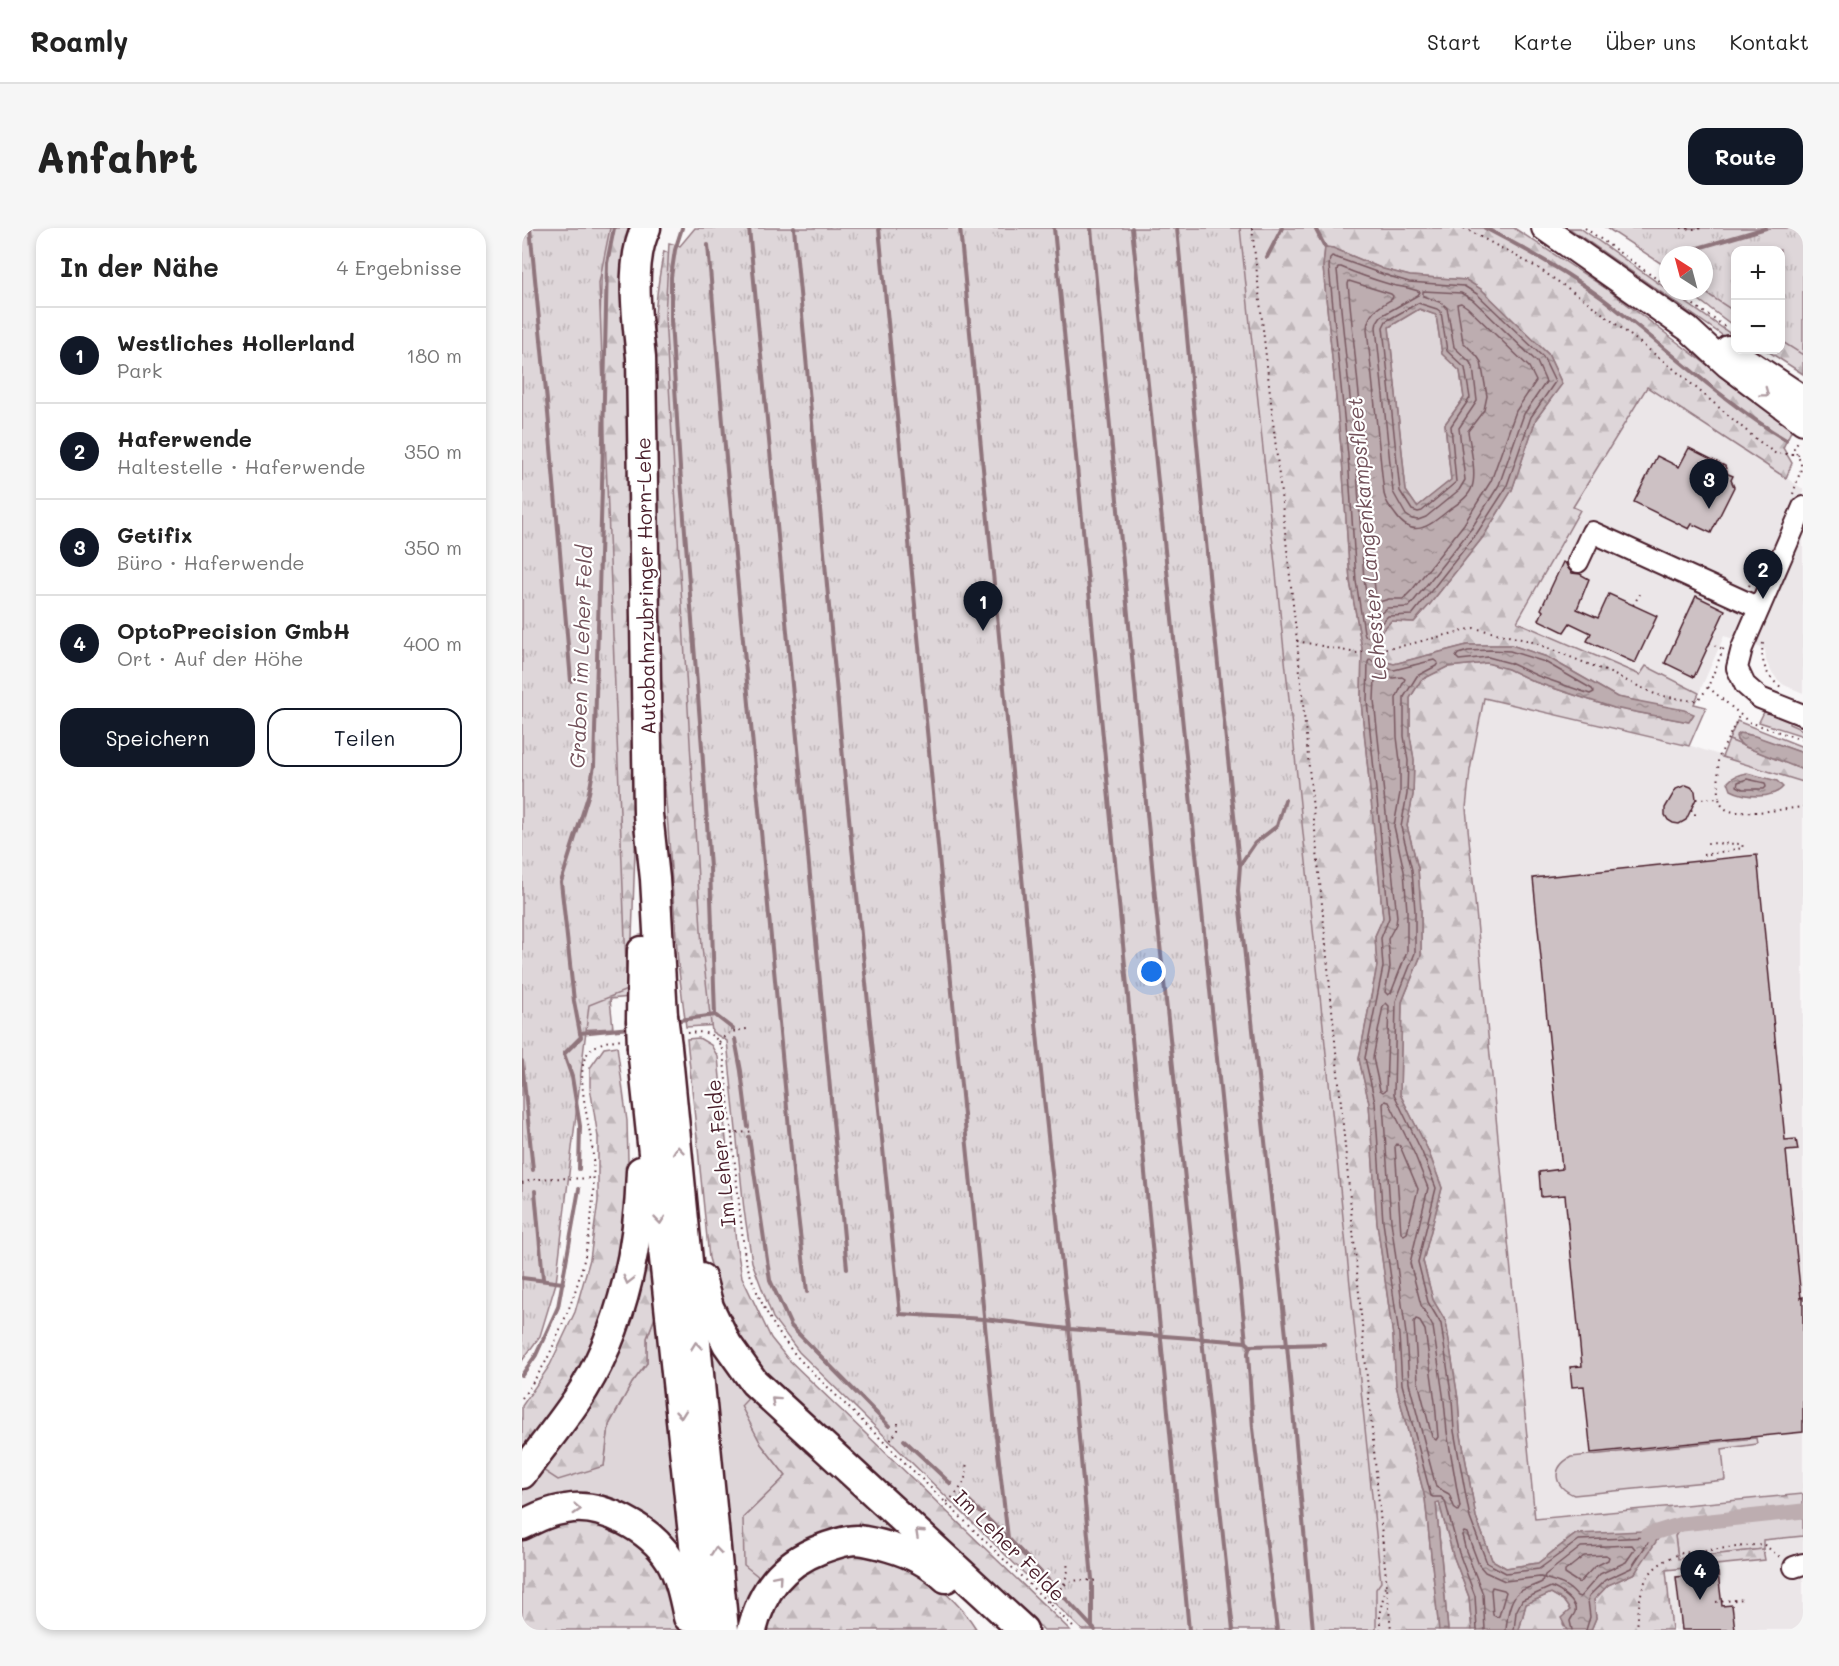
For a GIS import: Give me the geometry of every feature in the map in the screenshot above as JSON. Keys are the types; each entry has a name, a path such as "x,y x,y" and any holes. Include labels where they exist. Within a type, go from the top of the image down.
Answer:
{"highway":[{"name":"Autobahnzubringer Horn-Lehe","path":"646,228 637,258 636,312 641,357 648,814 655,879 654,1034"},
{"name":"Autobahnzubringer Horn-Lehe","path":"641,357 648,315 652,251 661,228"},
{"path":"654,1034 651,1141 703,1630"},
{"path":"654,1034 684,1209 709,1307 727,1344 754,1382 1023,1630"},
{"path":"522,1474 584,1389 617,1318 629,1277 636,1239 641,1159 651,1141"},
{"path":"684,1209 724,1630"},
{"path":"522,1524 541,1515 568,1508 613,1515 644,1532 658,1545 673,1567 680,1582 691,1630"},
{"path":"752,1630 759,1606 772,1584 786,1569 802,1557 835,1543 857,1540 907,1552 938,1570 971,1602 995,1630"}],"main road":[{"path":"1544,228 1688,329 1727,365 1803,422"},
{"path":"1688,329 1733,350 1803,398"}],"street":[{"path":"1802,511 1742,648 1737,668 1745,686 1760,698 1803,715"},
{"path":"1578,562 1592,532 1759,608"}],"path":[{"path":"1252,228 1297,641 1391,1630"},
{"path":"1464,228 1538,268 1586,300 1776,454 1803,456"},
{"path":"1585,228 1659,281"},
{"path":"1681,228 1694,230 1701,228"},
{"path":"1687,300 1731,331"},
{"path":"1796,454 1794,448 1803,435"},
{"path":"1633,605 1640,594"},
{"path":"1297,641 1356,653 1406,645 1474,628 1530,641 1608,672 1657,695 1693,701 1701,697 1708,687 1749,722 1803,740"},
{"path":"1765,636 1762,648 1766,671 1773,682 1784,689"},
{"path":"1709,643 1723,649"},
{"path":"1740,714 1718,759 1720,803 1729,811 1803,807"},
{"path":"1696,799 1719,798"},
{"path":"1691,810 1695,812 1695,817"},
{"path":"1703,861 1703,855 1743,848 1742,844 1704,843"},
{"path":"522,1398 545,1363 577,1290 587,1252 592,1214 593,1156 584,1090 584,1063 593,1047 607,1041 654,1034 706,1032 719,1042 724,1035 747,1029"},
{"name":"Im Leher Felde","path":"719,1042 723,1052 745,1259 755,1290 769,1319 784,1342 801,1361 1076,1630"},
{"path":"731,1134 755,1131"},
{"path":"522,1183 553,1177 592,1178"},
{"path":"887,1445 898,1430 898,1421"},
{"path":"946,1502 965,1481 966,1462"},
{"path":"1637,1630 1643,1584 1658,1565 1682,1553 1762,1544 1798,1566"},
{"path":"1048,1602 1064,1584 1068,1571 1066,1563"},
{"path":"1064,1584 1076,1579 1099,1581"},
{"path":"1380,1630 1380,1611 1386,1583"},
{"path":"1716,1602 1744,1599"}],"shaded area":[{"path":"1647,386 1803,489 1803,693 1784,685 1777,679 1766,661 1765,649 1724,636 1699,693 1646,666 1640,675 1517,622 1580,510 1573,507"},
{"path":"1484,698 1682,743 1803,782 1803,1494 1535,1520 1466,808 1470,770"},
{"path":"1803,1536 1803,1630 1672,1630 1666,1570 1764,1560 1763,1540"}],"green space":[{"path":"522,228 610,228 599,283 627,990 589,1005 556,1283 540,1336 522,1361"},
{"path":"606,228 635,228 636,820 630,997 610,999 613,1028 578,1030 591,666 602,247"},
{"path":"695,228 1240,228 1381,1582 1376,1589 1376,1630 1082,1630 799,1352 773,1318 752,1262 744,1210 727,1041 712,1032 702,947 665,316 669,243 680,246"},
{"path":"1226,228 1514,228 1607,289 1792,429 1783,448 1792,463 1786,478 1647,387 1573,507 1580,510 1517,622 1640,675 1646,666 1699,693 1694,704 1706,707 1689,746 1484,698 1470,770 1466,808 1535,1519 1803,1494 1803,1513 1681,1527 1675,1536 1678,1559 1763,1549 1765,1560 1666,1570 1672,1630 1591,1630 1596,1618 1594,1600 1608,1585 1635,1573 1576,1534 1538,1563 1506,1568 1492,1560 1476,1517 1460,1430 1458,1399 1446,1322 1433,1300 1423,1261 1442,1188 1428,1150 1400,1094 1402,1002 1421,955 1418,868 1407,826 1413,795 1414,760 1410,736 1410,698 1421,680 1447,667 1487,663 1508,669 1535,682 1614,708 1689,722 1641,702 1617,697 1547,657 1511,645 1467,645 1394,664 1380,658 1376,637 1391,621 1414,622 1483,537 1512,490 1536,419 1562,384 1548,354 1481,289 1466,280 1410,276 1383,269 1333,248 1325,247 1323,267 1342,457 1350,581 1362,648 1361,701 1383,918 1375,936 1377,966 1359,1059 1369,1103 1377,1223 1393,1336 1396,1385 1425,1498 1439,1630 1353,1630"},
{"path":"1569,228 1580,228 1659,284 1659,291"},
{"path":"1607,228 1803,228 1803,355 1785,344 1785,246 1731,246 1731,309 1713,298 1713,246 1659,246 1659,262"},
{"path":"664,251 679,258 736,1024 686,1027 678,963 659,706 652,362 657,293"},
{"path":"1713,293 1731,297 1731,324 1699,300 1713,300"},
{"path":"1672,300 1682,300 1731,334 1731,341"},
{"path":"1419,309 1436,315 1442,354 1460,371 1464,398 1445,424 1451,480 1417,507 1406,491 1389,327"},
{"path":"1785,332 1803,345 1803,374 1772,354 1785,354"},
{"path":"1765,710 1789,718 1789,724 1803,730 1803,736 1759,722"},
{"path":"1737,721 1803,747 1803,753 1744,733 1737,740 1743,746 1729,740"},
{"path":"1729,740 1803,770 1803,782 1722,757"},
{"path":"699,1038 711,1045 718,1057 736,1243 742,1277 771,1338 787,1358 1070,1630 1044,1630 770,1376 740,1338 721,1299 709,1258 687,1039"},
{"path":"617,1046 627,1121 629,1201 617,1269 594,1339 563,1396 522,1458 522,1406 550,1365 575,1312 590,1259 598,1201 598,1137 590,1087 590,1068 604,1048"},
{"path":"655,1262 660,1304 647,1338 647,1363 632,1383 609,1425 604,1466 558,1480 538,1467 639,1266"},
{"path":"699,1294 756,1390 761,1444 786,1476 743,1518 764,1581 747,1630 732,1630"},
{"path":"660,1304 689,1591 522,1517 522,1489 538,1467 604,1466 609,1425 632,1383 647,1363 647,1338"},
{"path":"756,1390 901,1535 885,1529 853,1527 764,1581 744,1565 743,1518 786,1476 761,1444 741,1406"},
{"path":"1756,1438 1757,1444 1722,1449 1725,1480 1574,1495 1562,1487 1557,1477 1560,1466 1571,1457"},
{"path":"1439,1502 1453,1555 1469,1597 1472,1630 1448,1630 1436,1503"},
{"path":"1803,1513 1803,1536 1763,1540 1763,1549 1678,1559 1675,1536 1681,1527"},
{"path":"570,1519 604,1524 637,1538 666,1578 678,1630 522,1630 522,1541 533,1532"},
{"path":"871,1554 903,1564 924,1576 954,1601 977,1630 766,1630 783,1594 803,1570 837,1555"},
{"path":"1551,1593 1563,1600 1570,1610 1563,1624 1567,1630 1519,1630 1526,1604"}],"water":[{"path":"1325,247 1333,248 1383,269 1410,276 1466,280 1481,289 1548,354 1562,384 1536,419 1512,490 1483,537 1414,622 1391,621 1376,637 1377,652 1381,658 1394,664 1467,645 1511,645 1547,657 1617,697 1694,714 1689,722 1614,708 1535,682 1508,669 1487,663 1447,667 1421,680 1410,698 1410,736 1414,760 1413,795 1407,826 1418,868 1421,955 1402,1002 1400,1094 1428,1150 1442,1188 1423,1261 1433,1300 1446,1322 1458,1399 1460,1430 1476,1517 1492,1560 1506,1568 1538,1563 1576,1534 1664,1530 1635,1573 1608,1585 1594,1600 1596,1618 1591,1630 1567,1630 1561,1618 1570,1610 1563,1600 1551,1593 1526,1604 1519,1630 1472,1630 1469,1597 1453,1555 1439,1502 1436,1503 1448,1630 1439,1630 1425,1498 1396,1385 1393,1336 1377,1223 1369,1103 1359,1059 1377,966 1375,936 1383,918 1361,701 1362,648 1350,581 1342,457 1323,267","holes":["1419,309 1436,315 1442,354 1460,371 1464,398 1445,424 1451,480 1417,507 1406,491 1389,327"]},
{"path":"1740,733 1803,753 1803,770 1743,746 1736,736"},
{"path":"1747,773 1777,781 1783,787 1765,796 1743,794 1731,790 1728,782 1736,776"}],"building":[{"path":"1689,448 1725,466 1728,474 1733,476 1731,480 1734,487 1711,533 1692,524 1689,529 1634,502 1657,456 1679,467"},
{"path":"1563,562 1572,573 1589,579 1577,609 1598,618 1609,594 1657,616 1635,663 1587,641 1591,633 1570,623 1564,632 1539,620 1543,611 1541,609"},
{"path":"1696,596 1725,610 1694,677 1665,663"},
{"path":"1686,785 1695,791 1696,799 1686,820 1679,824 1673,823 1665,815 1665,808 1676,789"},
{"path":"1757,855 1785,1140 1796,1139 1798,1150 1786,1151 1801,1298 1803,1297 1803,1432 1591,1453 1584,1386 1572,1387 1570,1367 1582,1366 1565,1195 1541,1197 1539,1172 1562,1169 1533,878"},
{"path":"1718,1573 1722,1606 1732,1605 1735,1630 1682,1630 1676,1577"}],"waterway":[{"path":"530,228 571,681"},
{"name":"Graben im Leher Feld","path":"580,1033 574,1001 561,882 589,793 594,766 607,263 614,228"},
{"path":"682,228 675,250 671,277 671,321 710,868 715,1015"},
{"path":"749,228 847,1269"},
{"path":"794,228 844,769 900,1314 1246,1342 1250,1346 1324,1344"},
{"path":"879,228 958,1055 1008,1538"},
{"path":"960,228 1092,1579"},
{"path":"1054,228 1189,1630"},
{"path":"1091,228 1156,907 1233,1630"},
{"path":"1132,228 1246,1342"},
{"path":"1177,228 1213,617 1239,863"},
{"path":"1267,257 1282,228"},
{"name":"Lehester Langenkampsfleet","path":"1315,228 1325,247"},
{"name":"Lehester Langenkampsfleet","path":"1485,228 1588,288 1738,408 1786,440"},
{"path":"1705,246 1766,228"},
{"path":"708,245 794,1182 807,1292"},
{"path":"1285,800 1277,826 1255,843 1240,865 1238,891 1287,1345 1313,1630"},
{"name":"Graben im Leher Feld","path":"673,1021 715,1015 733,1029"},
{"name":"Graben im Leher Feld","path":"580,1033 630,1028"},
{"path":"579,1169 580,1126 572,1077 564,1054 581,1037 580,1033"},
{"name":"Graben im Leher Feld","path":"735,1039 748,1127"},
{"path":"522,1061 533,1170"},
{"name":"Graben im Leher Feld","path":"749,1137 770,1280 791,1326 889,1426"},
{"path":"522,1375 536,1355 558,1307 579,1189"},
{"path":"535,1191 543,1279"},
{"path":"522,1278 563,1283"},
{"path":"1250,1346 1248,1353 1253,1428 1277,1630"},
{"name":"Graben im Leher Feld","path":"904,1440 951,1484"},
{"name":"Graben im Leher Feld","path":"963,1496 1051,1583"},
{"path":"1647,1535 1682,1524 1803,1511"},
{"path":"1092,1583 1092,1627"},
{"name":"Graben im Leher Feld","path":"1065,1598 1095,1630"}],"place":[{"name":"Getifix","path":"1709,509"},
{"name":"Haferwende","path":"1763,599"},
{"name":"Westliches Hollerland","path":"983,631"},
{"name":"OptoPrecision GmbH","path":"1700,1600"}]}
